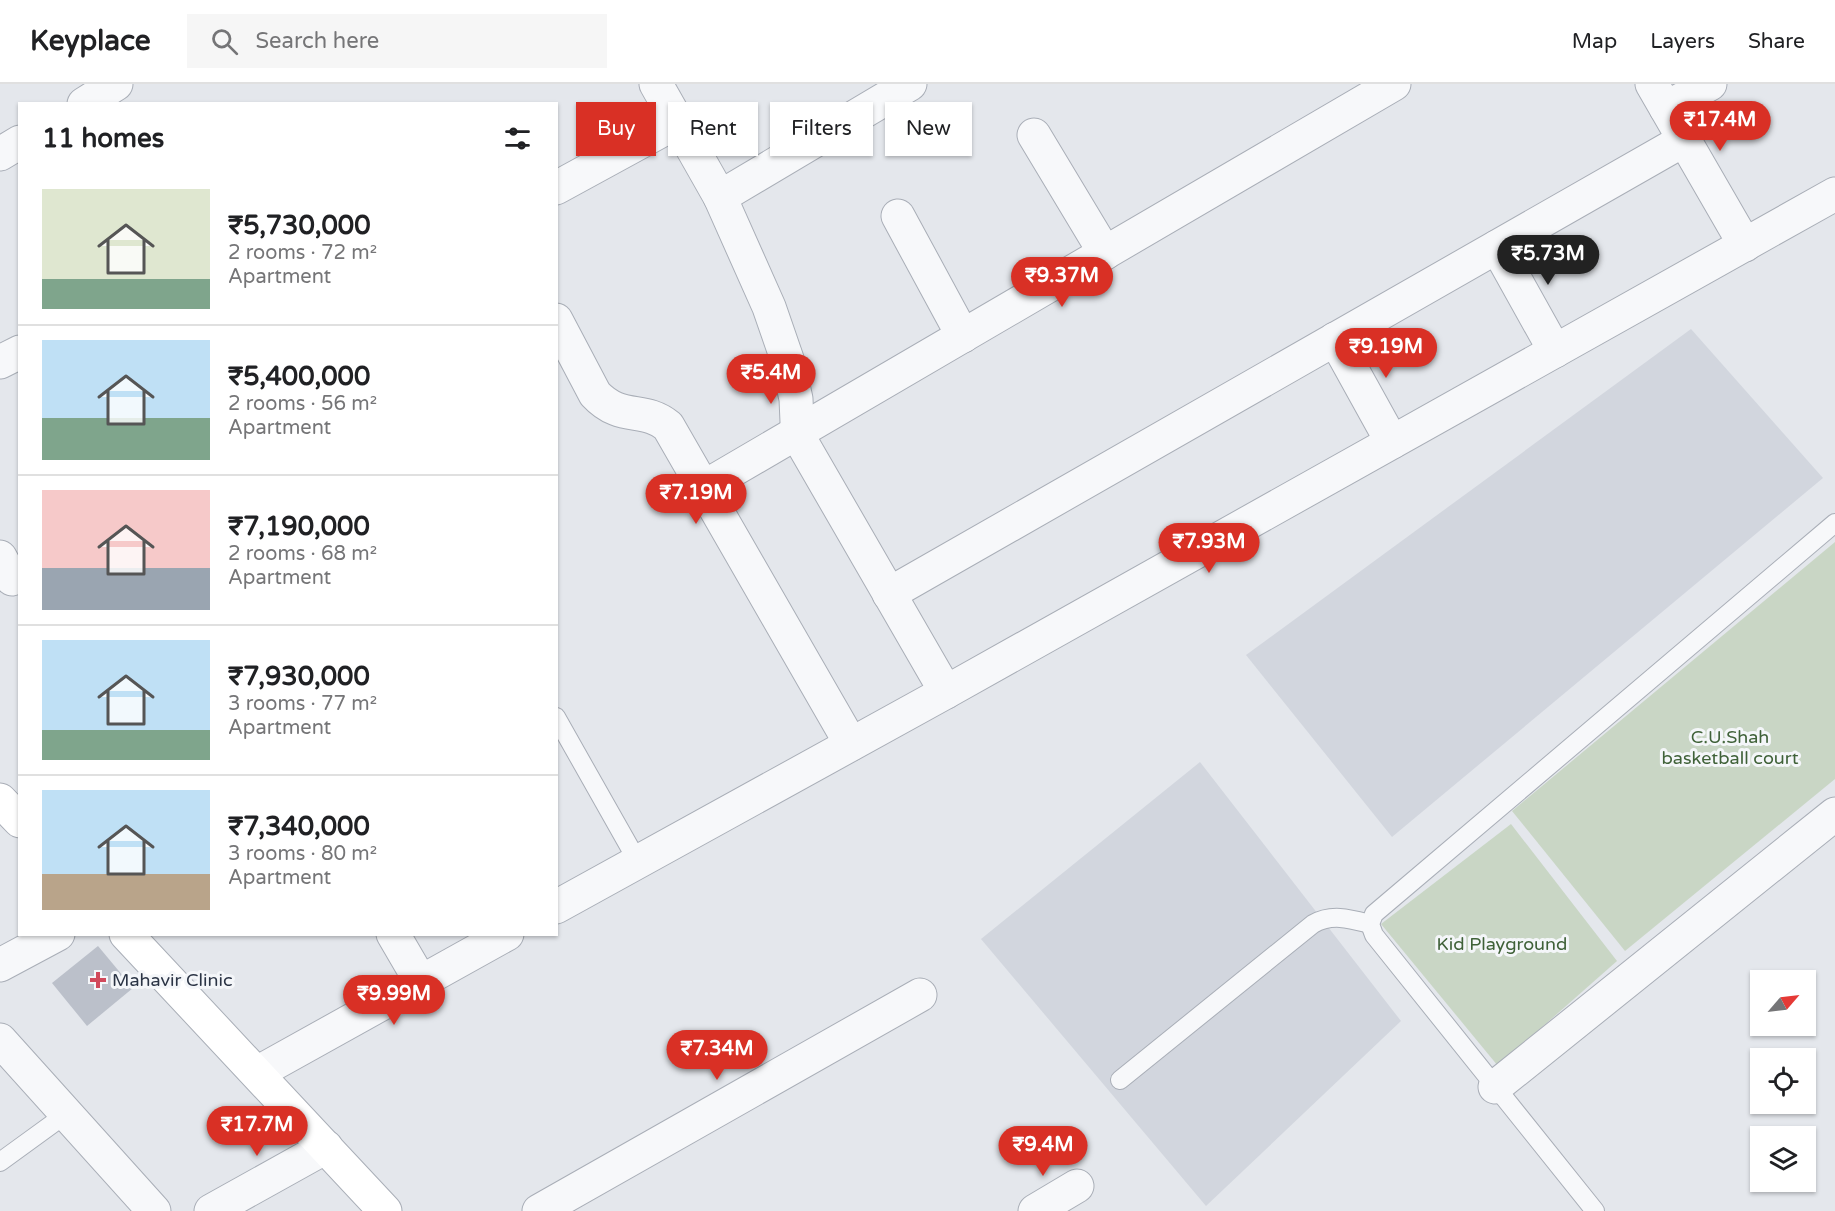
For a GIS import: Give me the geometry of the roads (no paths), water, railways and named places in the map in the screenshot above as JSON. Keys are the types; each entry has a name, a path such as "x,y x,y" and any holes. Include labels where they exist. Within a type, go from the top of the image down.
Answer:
{"street":[{"path":"87,102 116,84"},
{"path":"656,84 668,106"},
{"path":"720,198 910,84"},
{"path":"704,487 1105,253 1357,94 1394,84"},
{"path":"1710,84 1659,96 1745,245"},
{"path":"558,187 668,127"},
{"path":"1034,135 1105,253"},
{"path":"890,594 1684,140"},
{"path":"0,154 18,143"},
{"path":"696,156 720,198 769,306 788,362 796,399 796,422 810,457 946,692"},
{"path":"558,906 946,692 1835,194"},
{"path":"898,216 963,336"},
{"path":"1497,247 1555,351"},
{"path":"558,324 595,394 604,403 620,412 653,417 668,426 851,744"},
{"path":"1335,339 1392,442"},
{"path":"0,362 18,353"},
{"path":"1494,1087 1835,814"},
{"path":"0,964 54,936"},
{"path":"128,936 385,1211"},
{"path":"394,936 421,982"},
{"path":"256,1073 503,936"},
{"path":"540,1211 920,995"},
{"path":"0,1040 154,1211"},
{"path":"212,1211 326,1148"},
{"path":"1035,1211 1077,1186"}],"lane":[{"path":"1595,1211 1374,935 1370,924 1374,914 1835,523"},
{"path":"558,721 638,862"},
{"path":"1120,1080 1313,924 1321,920 1341,917 1370,924"},
{"path":"0,1162 66,1114"}],"place":[{"name":"Mahavir Clinic","path":"98,980"}],"park label":[{"name":"C.U.Shah basketball court","path":"1730,747"},
{"name":"Kid Playground","path":"1502,944"}]}
